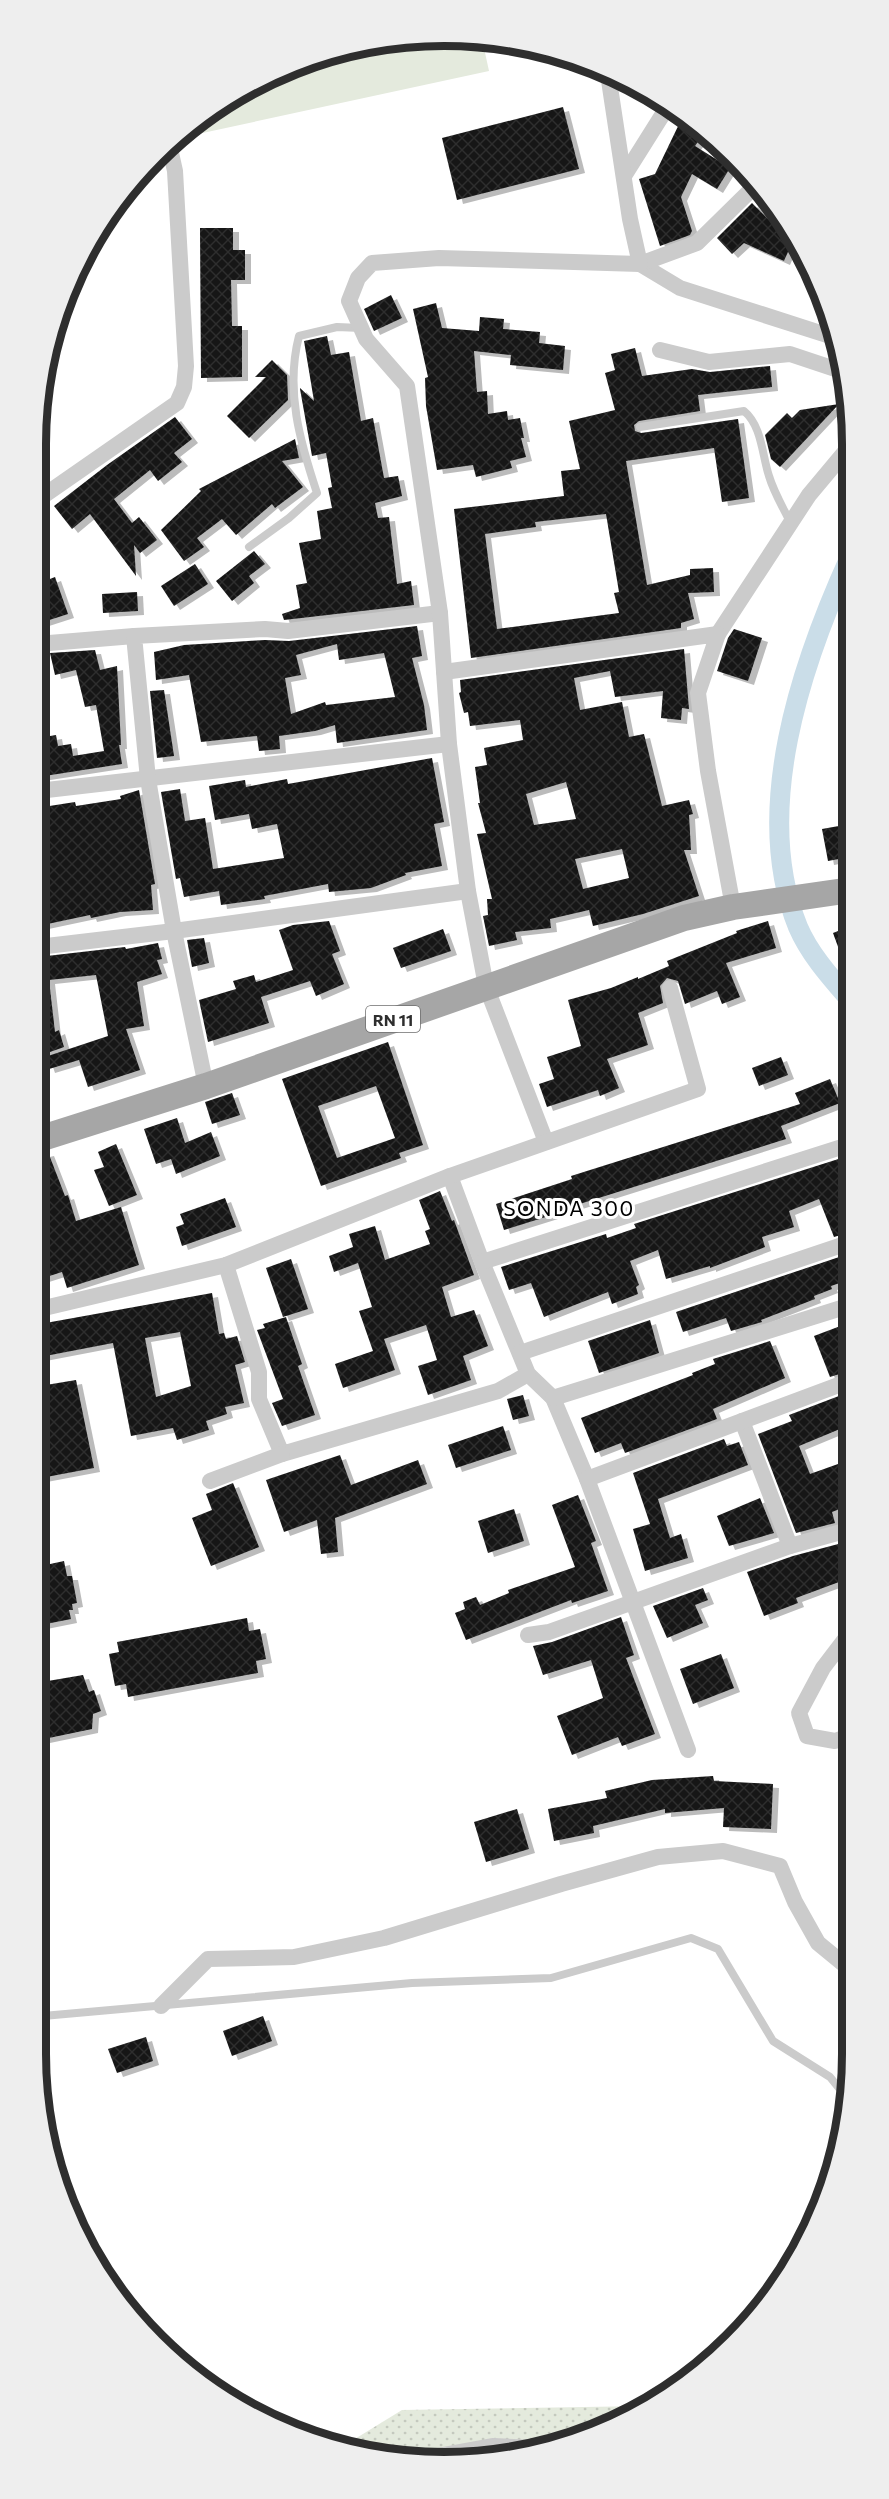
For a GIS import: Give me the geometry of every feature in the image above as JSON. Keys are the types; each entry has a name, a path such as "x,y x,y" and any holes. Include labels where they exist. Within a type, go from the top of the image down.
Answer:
{"main road":[{"name":"RN 11","path":"46,1138 206,1086 684,918 740,906 842,891"}],"street":[{"path":"609,83 640,264 680,288 827,336"},
{"path":"624,176 664,113"},
{"path":"46,494 177,403 184,387 186,366 176,183 171,155"},
{"path":"546,1142 486,986 468,891 449,744 440,613 406,386 366,339 350,300 358,278 372,263 439,258 640,264 697,243 751,190"},
{"path":"660,350 709,363 790,354 835,369"},
{"path":"740,906 708,771 698,693 718,634 734,606 791,525 809,495 842,456"},
{"path":"46,643 265,629 288,631 440,613"},
{"path":"444,672 718,634"},
{"path":"134,636 148,779 174,931 206,1086"},
{"path":"46,790 449,744"},
{"path":"46,946 468,891"},
{"path":"46,1308 226,1265 450,1176 698,1089 670,988"},
{"path":"482,1262 842,1147"},
{"path":"450,1176 528,1374 553,1398 587,1479 688,1750"},
{"path":"520,1353 842,1245"},
{"path":"226,1265 259,1372 259,1399 282,1454"},
{"path":"553,1398 842,1308"},
{"path":"210,1481 282,1454 498,1391 528,1374"},
{"path":"587,1479 842,1384"},
{"path":"742,1421 790,1546"},
{"path":"528,1635 549,1632 790,1546 842,1533"},
{"path":"842,1643 823,1668 799,1713 807,1736 834,1741 842,1738"},
{"path":"161,2006 208,1959 294,1957 373,1941 658,1857 723,1851 780,1866 795,1902 818,1943 842,1963"}],"lane":[{"path":"249,547 289,519 317,493 295,420 293,360 299,336 337,327 362,328"},
{"path":"640,427 744,411 756,426 769,479 791,525"},
{"path":"46,2016 412,1983 551,1978 691,1938 717,1949 772,2041 830,2077 841,2090"},
{"path":"438,2452 493,2442 528,2444"}],"shaded area":[{"path":"418,47 484,49 489,71 195,135 223,114 268,88 317,68 367,54"},
{"path":"630,2406 597,2422 548,2439 496,2449 471,2452 418,2452 351,2441 402,2410"}],"building":[{"path":"563,107 579,169 457,200 442,138"},
{"path":"679,124 700,139 695,146 730,168 717,189 692,174 681,197 692,231 690,235 660,246 639,179 655,174"},
{"path":"752,203 778,229 790,248 784,261 744,243 732,254 717,238"},
{"path":"200,228 233,228 233,250 245,250 245,280 231,280 232,326 242,326 242,377 201,378"},
{"path":"391,295 402,318 374,331 364,309"},
{"path":"436,303 442,328 479,331 480,317 504,319 503,329 540,332 539,343 565,346 563,370 510,365 511,355 474,351 477,392 487,391 488,414 507,411 508,420 520,418 524,438 521,438 526,457 510,461 512,468 476,477 473,465 437,470 426,406 425,378 428,377 413,309"},
{"path":"327,336 331,355 349,352 361,421 373,418 384,478 398,476 402,496 375,503 378,518 389,517 397,584 411,581 414,605 284,620 282,614 300,608 296,585 307,583 299,543 321,539 317,511 332,508 328,488 332,487 326,453 312,456 300,389 314,401 304,341"},
{"path":"635,348 642,376 692,369 710,372 770,366 772,387 698,395 700,411 639,421 634,425 635,431 641,433 738,419 749,498 722,502 714,448 626,461 647,585 690,575 690,569 713,568 714,592 688,593 694,619 681,623 681,628 471,658 454,509 564,496 561,471 580,469 569,421 615,410 605,373 615,370 611,354","holes":["606,514 619,592 614,593 619,613 497,629 485,534 536,527 535,522"]},
{"path":"272,360 287,375 288,400 249,438 227,416 266,377 255,377"},
{"path":"839,404 780,467 771,459 765,435 787,413 792,418 800,410"},
{"path":"175,417 192,439 174,453 182,462 158,481 150,470 114,499 132,523 139,517 157,540 140,553 134,545 136,576 90,514 72,529 54,506"},
{"path":"295,439 299,458 282,461 303,487 275,508 272,504 236,535 222,519 197,538 204,547 184,561 161,530 201,491 199,489"},
{"path":"254,551 265,564 249,576 254,583 232,601 216,581"},
{"path":"195,564 208,584 174,606 161,586"},
{"path":"55,577 68,614 46,621 46,580"},
{"path":"137,592 138,611 103,613 102,594"},
{"path":"417,626 422,656 412,658 424,705 427,730 337,743 335,725 315,731 279,736 280,749 259,751 257,736 201,742 189,675 156,680 154,652 184,645 265,640 289,641","holes":["337,644 339,660 384,653 395,697 326,705 325,702 291,714 285,678 301,675 296,655"]},
{"path":"734,629 762,638 748,681 717,671 728,638"},
{"path":"684,649 689,709 682,708 681,720 661,718 663,691 615,697 610,671 574,678 580,710 622,702 629,737 644,734 662,806 689,800 693,814 689,815 691,850 684,850 699,896 643,914 593,926 589,910 550,919 551,928 515,932 517,940 489,946 483,916 488,915 487,899 492,899 477,834 486,833 478,803 480,803 475,767 487,765 484,748 523,740 520,720 470,726 468,712 464,713 459,693 461,692 460,680","holes":["566,782 576,819 534,825 526,794","622,849 629,878 583,889 575,859"]},
{"path":"95,650 100,670 117,666 121,745 119,745 122,764 46,776 46,737 56,735 58,746 71,744 73,756 104,751 96,705 85,707 76,670 55,675 50,653"},
{"path":"164,690 174,756 157,758 150,691"},
{"path":"432,758 444,822 434,824 442,866 405,873 406,875 371,888 329,892 328,884 264,896 265,899 221,905 219,891 184,897 180,878 176,879 161,792 180,789 185,821 205,818 213,869 284,858 277,824 252,829 249,814 215,820 209,786 245,780 246,787 287,779 288,784"},
{"path":"139,790 155,884 151,885 153,910 120,912 91,918 90,915 46,924 46,807 75,802 76,806 121,799 120,796"},
{"path":"842,825 842,858 828,861 822,829"},
{"path":"329,921 340,951 332,954 344,984 316,996 310,981 261,997 269,1023 208,1042 199,1000 236,989 233,981 254,975 256,982 293,970 279,930 293,925"},
{"path":"768,921 776,948 726,963 740,997 722,1004 717,991 685,1004 678,981 667,978 660,986 663,1003 638,1013 648,1045 607,1059 619,1088 600,1096 598,1090 547,1107 539,1084 554,1079 547,1057 581,1046 568,1000 611,988 638,977 638,979 669,966 667,961 737,933 736,931"},
{"path":"443,929 451,951 401,968 393,948"},
{"path":"842,930 842,958 833,933"},
{"path":"204,938 209,963 192,967 187,940"},
{"path":"158,943 162,959 157,960 162,974 137,982 144,1026 126,1029 140,1070 88,1087 79,1060 49,1069 46,1057 108,1036 96,975 49,980 55,1032 59,1030 64,1047 46,1053 46,956 125,947 126,949"},
{"path":"388,1042 423,1145 399,1153 401,1158 321,1186 282,1079","holes":["376,1086 395,1138 337,1158 318,1106"]},
{"path":"781,1057 788,1075 759,1086 752,1068"},
{"path":"830,1079 840,1103 781,1126 786,1139 504,1230 496,1204 572,1179 571,1176 800,1104 795,1093"},
{"path":"232,1093 240,1115 212,1124 205,1102"},
{"path":"177,1118 185,1143 211,1132 220,1156 176,1174 171,1159 156,1164 144,1129"},
{"path":"116,1144 137,1195 109,1206 94,1170 104,1167 98,1152"},
{"path":"46,1152 48,1152 65,1196 68,1195 76,1221 121,1207 139,1265 67,1288 62,1272 46,1277"},
{"path":"842,1158 842,1235 834,1237 819,1199 789,1211 794,1227 762,1237 765,1247 710,1268 710,1266 666,1279 658,1250 630,1261 639,1285 636,1287 638,1294 612,1304 608,1292 544,1317 531,1283 509,1290 501,1267 606,1234 607,1238 636,1228 634,1224"},
{"path":"440,1191 452,1221 454,1220 474,1275 442,1287 451,1317 474,1310 488,1346 463,1356 471,1380 428,1395 418,1366 437,1360 426,1325 384,1339 395,1370 343,1388 335,1364 373,1351 359,1311 372,1307 358,1263 334,1272 329,1256 353,1247 349,1234 375,1226 385,1260 430,1244 425,1231 430,1229 419,1200"},
{"path":"225,1198 236,1227 182,1246 176,1227 184,1224 180,1214"},
{"path":"842,1256 842,1282 814,1296 815,1299 761,1320 762,1322 731,1331 726,1318 683,1332 676,1312"},
{"path":"291,1259 308,1309 283,1317 266,1268"},
{"path":"212,1293 219,1334 224,1333 226,1339 237,1336 245,1362 235,1365 244,1403 225,1407 227,1414 206,1421 209,1430 177,1440 173,1428 131,1436 113,1343 46,1356 46,1323","holes":["180,1332 191,1386 156,1397 145,1338"]},
{"path":"286,1317 302,1364 298,1366 315,1415 282,1426 272,1403 283,1399 257,1330 265,1328 263,1324"},
{"path":"650,1320 659,1353 599,1373 588,1341"},
{"path":"842,1325 842,1373 830,1377 814,1336"},
{"path":"770,1341 785,1378 713,1409 717,1419 625,1453 621,1443 595,1453 581,1418 693,1375 692,1373 715,1364 713,1359"},
{"path":"76,1380 94,1468 46,1477 46,1385"},
{"path":"523,1395 529,1416 513,1420 507,1399"},
{"path":"842,1395 842,1428 799,1446 810,1474 842,1463 842,1508 832,1512 835,1523 796,1533 758,1434 792,1421 789,1415"},
{"path":"503,1426 511,1450 456,1468 448,1445"},
{"path":"724,1439 727,1446 739,1442 748,1465 658,1499 670,1538 681,1534 688,1558 645,1571 633,1529 650,1524 633,1473"},
{"path":"340,1455 351,1485 418,1460 427,1484 335,1518 338,1552 321,1554 317,1520 284,1532 266,1480"},
{"path":"233,1483 259,1547 211,1566 192,1518 212,1510 206,1494"},
{"path":"578,1495 596,1541 591,1543 608,1591 572,1603 571,1600 466,1640 455,1613 465,1609 463,1602 476,1597 480,1605 509,1593 508,1590 575,1567 552,1505"},
{"path":"760,1498 774,1533 729,1546 717,1516"},
{"path":"514,1509 524,1541 488,1553 478,1521"},
{"path":"842,1543 842,1591 839,1582 796,1598 798,1603 764,1616 747,1572 793,1556"},
{"path":"64,1561 67,1576 72,1576 77,1603 72,1604 73,1610 69,1610 71,1619 46,1624 46,1565"},
{"path":"703,1588 708,1600 695,1605 703,1623 667,1638 653,1606"},
{"path":"621,1617 634,1655 626,1658 655,1734 622,1746 618,1737 572,1755 557,1716 603,1698 591,1660 543,1675 533,1646 552,1642"},
{"path":"247,1618 249,1631 260,1629 266,1659 256,1661 258,1673 128,1697 126,1684 115,1686 109,1654 119,1652 117,1642"},
{"path":"721,1654 734,1688 693,1704 680,1669"},
{"path":"83,1675 89,1692 94,1690 101,1711 93,1714 92,1729 46,1739 46,1681"},
{"path":"713,1776 714,1781 773,1784 771,1829 723,1827 724,1808 665,1813 665,1809 593,1826 594,1833 554,1841 548,1809 607,1798 605,1791 652,1780"},
{"path":"517,1809 529,1849 486,1862 474,1822"},
{"path":"263,2016 272,2041 232,2056 223,2031"},
{"path":"146,2037 153,2061 117,2073 108,2049"}],"waterway":[{"path":"842,576 815,644 788,739 781,787 779,835 785,882 798,927 815,957 842,990"}],"district":[{"name":"SONDA 300","path":"569,1207"}]}
